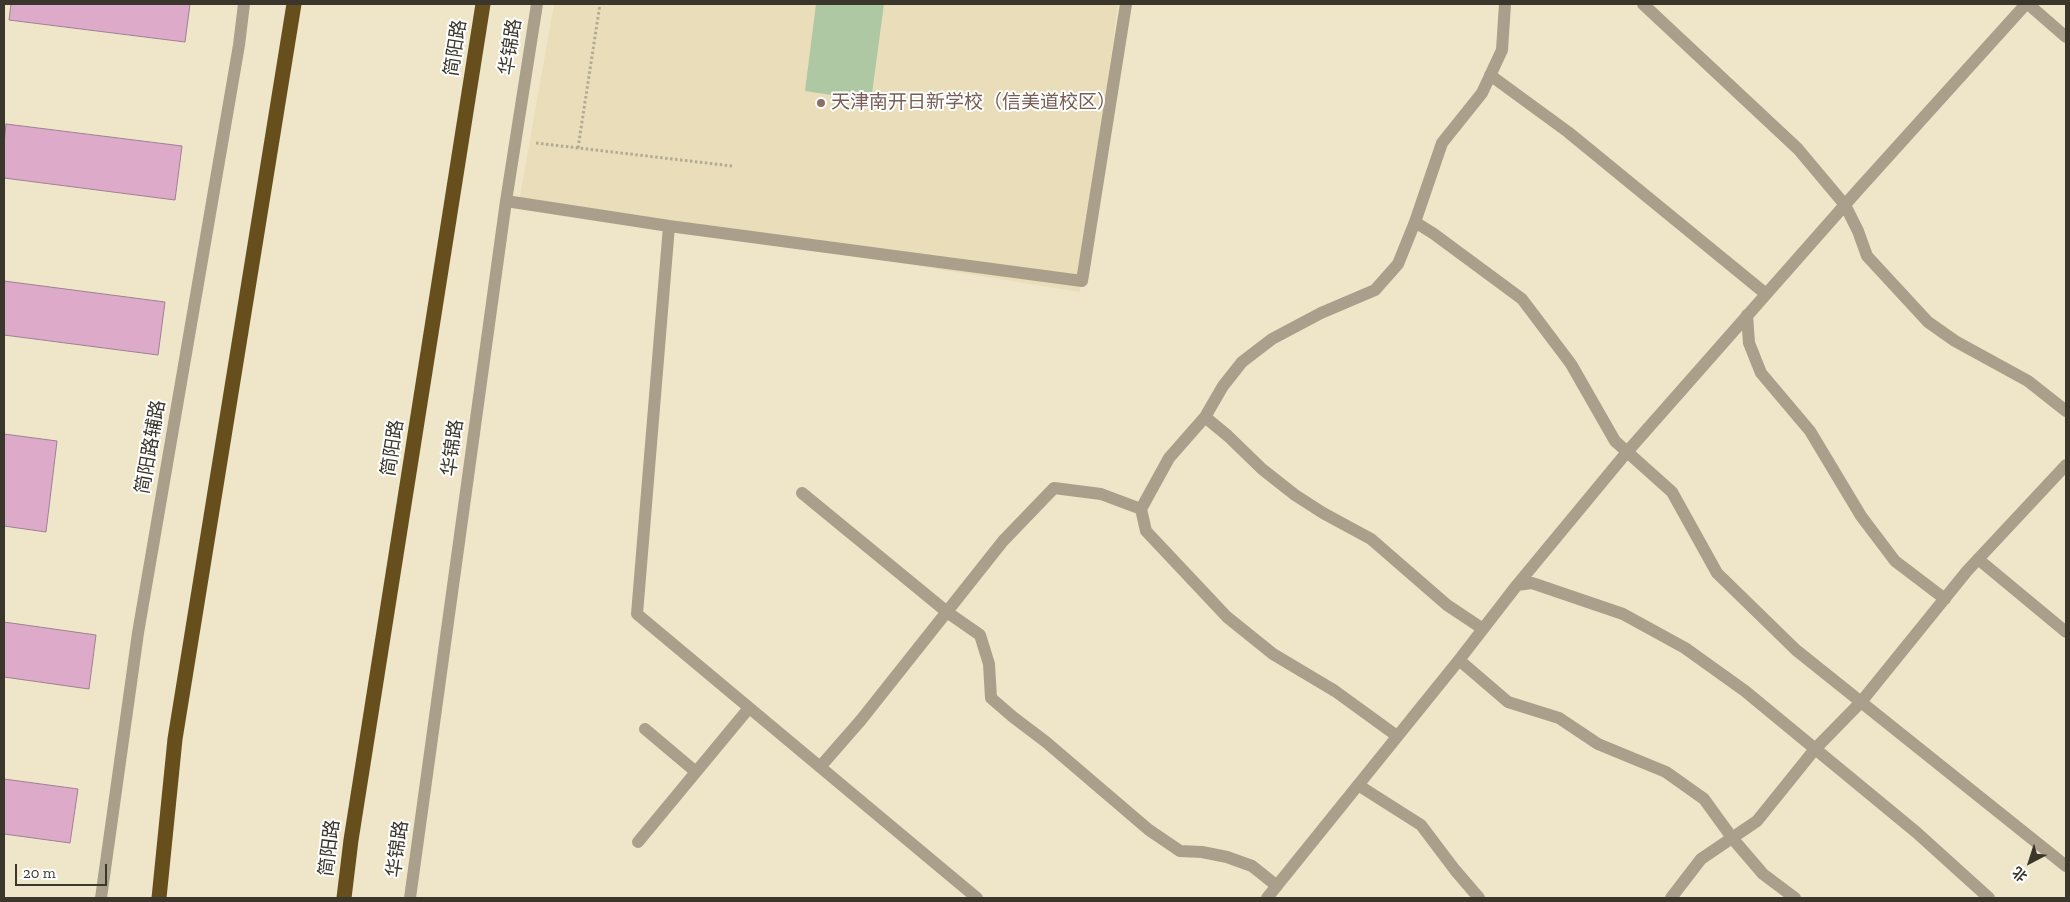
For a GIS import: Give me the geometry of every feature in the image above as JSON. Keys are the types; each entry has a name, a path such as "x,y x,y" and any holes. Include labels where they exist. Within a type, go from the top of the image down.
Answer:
{"highway":[{"path":"159,898 174,739 294,4"},
{"name":"简阳路","path":"344,898 350,840 483,4"}],"street":[{"name":"简阳路辅路","path":"101,898 138,633 239,45 244,4"},
{"name":"华锦路","path":"410,898 506,201 537,4"},
{"path":"506,201 668,226 1082,281 1126,4"},
{"path":"1397,736 1335,691 1273,654 1227,617 1146,531 1141,509 1169,458 1205,417 1222,386 1242,362 1272,339 1322,313 1375,290 1398,264 1415,222 1442,143 1482,93 1502,50 1505,4"},
{"path":"1643,4 1798,149 1845,205 1858,231 1867,256 1928,322 1954,341 2028,381 2066,411"},
{"path":"1266,898 1459,660 1516,585 1627,452 1845,205 2027,4 2066,37"},
{"path":"1490,75 1568,132 1766,294"},
{"path":"1415,222 1522,299 1571,364 1615,441 1672,492 1717,573 1796,650 2066,866"},
{"path":"668,226 637,614 977,898"},
{"path":"1747,315 1749,343 1761,373 1810,431 1861,516 1895,561 1945,599"},
{"path":"1205,417 1262,469 1295,495 1323,513 1371,539 1447,605 1483,629"},
{"path":"1671,898 1701,859 1757,821 1815,749 1861,702 1978,559 2066,465"},
{"path":"820,767 1003,541 1054,488 1101,494 1141,509"},
{"path":"802,493 947,612 980,635 989,664 991,698 1149,830 1180,851 1202,852 1227,857 1252,866 1276,886"},
{"path":"1978,559 2066,632"},
{"path":"1516,585 1532,583 1623,614 1685,648 1745,691 1916,832 1989,898"},
{"path":"1459,660 1508,702 1559,718 1598,744 1666,772 1704,800 1733,839 1763,874 1795,898"},
{"path":"638,842 749,708"},
{"path":"645,729 696,772"},
{"path":"1358,785 1421,825 1479,898"}],"path":[{"path":"578,148 600,4"},
{"path":"516,140 732,166"}],"shaded area":[{"name":"天津南开日新学校（信美道校区）","path":"554,4 1118,4 1080,292 519,202"}],"green space":[{"path":"816,4 884,4 871,101 805,91"}],"building":[{"path":"11,4 190,4 185,42 9,20"},
{"path":"6,124 182,146 175,200 4,178"},
{"path":"4,281 165,302 158,355 4,335"},
{"path":"4,434 57,441 46,532 4,526"},
{"path":"4,622 96,635 89,689 4,677"},
{"path":"4,779 78,789 70,843 4,834"}],"place":[{"name":"天津南开日新学校（信美道校区）","path":"821,103"}]}
